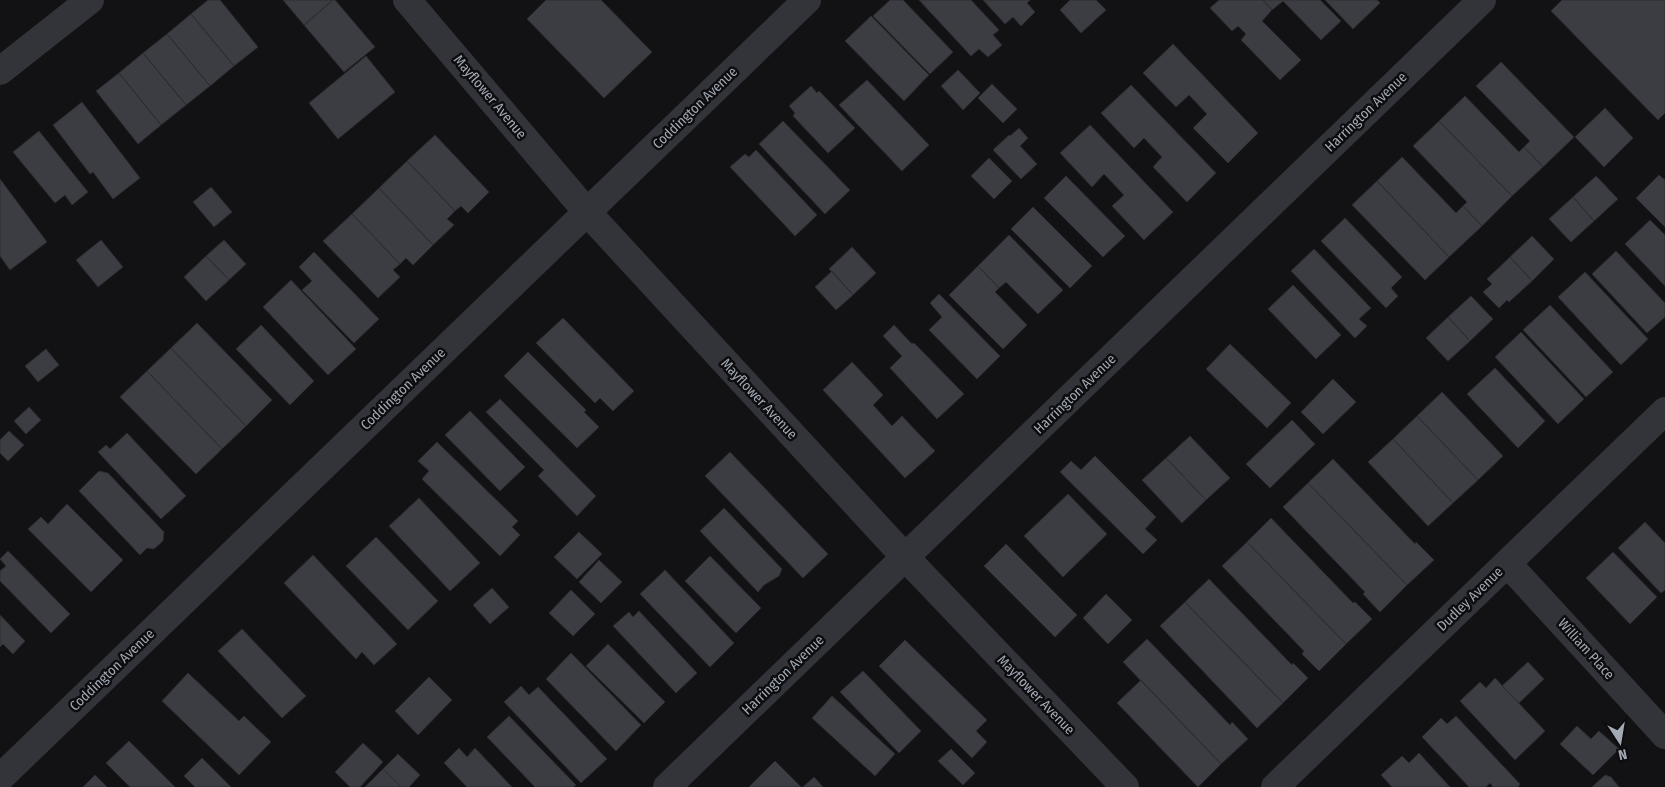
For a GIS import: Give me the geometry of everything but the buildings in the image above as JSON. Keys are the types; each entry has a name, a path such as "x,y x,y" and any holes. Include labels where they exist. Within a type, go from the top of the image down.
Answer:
{"street":[{"path":"0,71 90,0"},
{"name":"Mayflower Avenue","path":"407,0 587,212 905,557 1125,787"},
{"name":"Coddington Avenue","path":"0,778 807,0"},
{"name":"Harrington Avenue","path":"667,787 1482,0"},
{"name":"Dudley Avenue","path":"1275,787 1665,412"},
{"name":"William Place","path":"1508,564 1665,735"}]}
